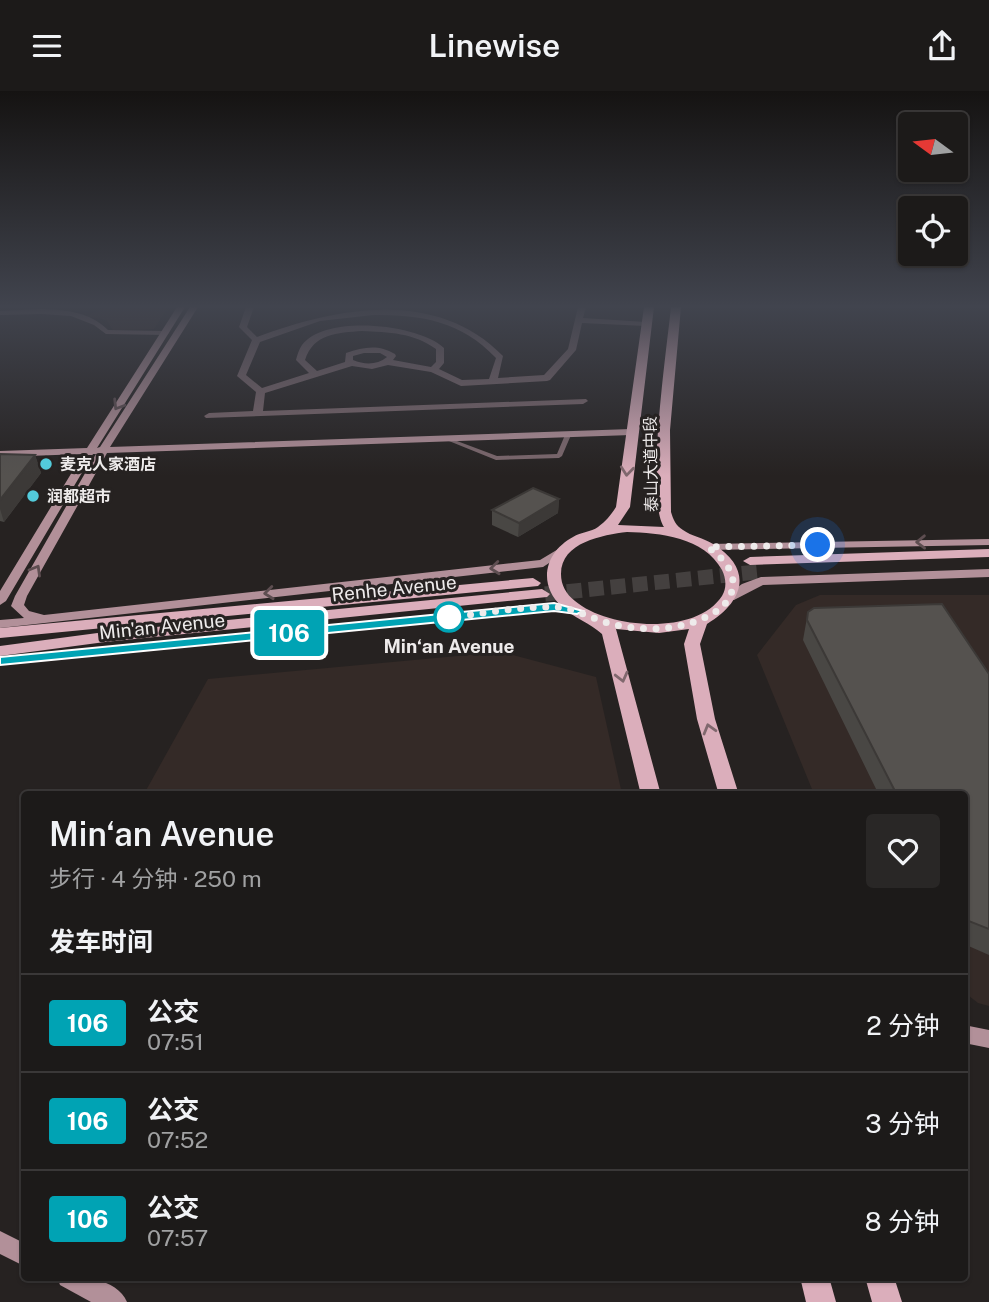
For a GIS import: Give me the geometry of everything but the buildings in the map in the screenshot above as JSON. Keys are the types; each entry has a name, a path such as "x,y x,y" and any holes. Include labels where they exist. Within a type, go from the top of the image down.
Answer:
{"main road":[{"path":"0,601 146,364"},
{"path":"41,619 25,614 17,606 21,596 103,451 158,364"},
{"name":"泰山大道中段","path":"600,532 615,520 624,507 641,364"},
{"name":"泰山大道中段","path":"670,364 664,430 664,512 668,523 678,534"},
{"path":"0,454 631,432"},
{"path":"650,791 610,632 556,590 552,568 560,552 576,540 600,532 644,528 678,534 708,547 720,556 733,576 734,586 730,597"},
{"path":"708,547 989,542"},
{"name":"Min'an Avenue","path":"0,624 543,563 560,552"},
{"path":"989,553 754,567 989,563"},
{"path":"586,614 644,629 676,627 700,621 719,610 730,597 761,582 989,573"},
{"name":"Renhe Avenue","path":"0,633 539,589 105,638 1,659"},
{"name":"Min'an Avenue","path":"1,659 554,607 586,614"},
{"path":"700,621 692,644 706,719 728,791"},
{"path":"968,1035 989,1039"},
{"path":"0,1242 21,1253"},
{"path":"76,1281 115,1302"},
{"path":"815,1281 821,1302"},
{"path":"880,1281 887,1302"}],"street":[{"path":"246,364 241,376 261,391"},
{"path":"304,364 315,374"},
{"path":"261,391 350,364"},
{"path":"355,364 370,366 381,364"},
{"path":"397,364 433,370 461,383 548,378 560,364"},
{"path":"433,370 439,364"},
{"path":"492,382 498,364"},
{"path":"461,383 462,406"},
{"path":"258,413 261,391"},
{"path":"209,416 583,401"}],"lane":[{"path":"447,439 496,458 559,456 568,435"}],"shaded area":[{"path":"820,595 989,595 989,1006 978,1003 968,995 968,791 813,791 757,655 796,605"},
{"path":"501,652 596,677 621,791 146,791 208,679"}],"tunnel":[{"path":"545,594 757,572"}],"bus line":[{"name":"106","path":"0,661 554,607 577,611"}],"place":[{"name":"麦克人家酒店","path":"46,464"},
{"name":"润都超市","path":"33,496"},
{"name":"Min‘an Avenue","path":"449,617"}],"route":[{"path":"449,617 441,618 554,607 577,611 612,624 644,629 676,627 700,621 719,610 730,597 734,586 733,576 720,556 708,547 818,545"}]}
